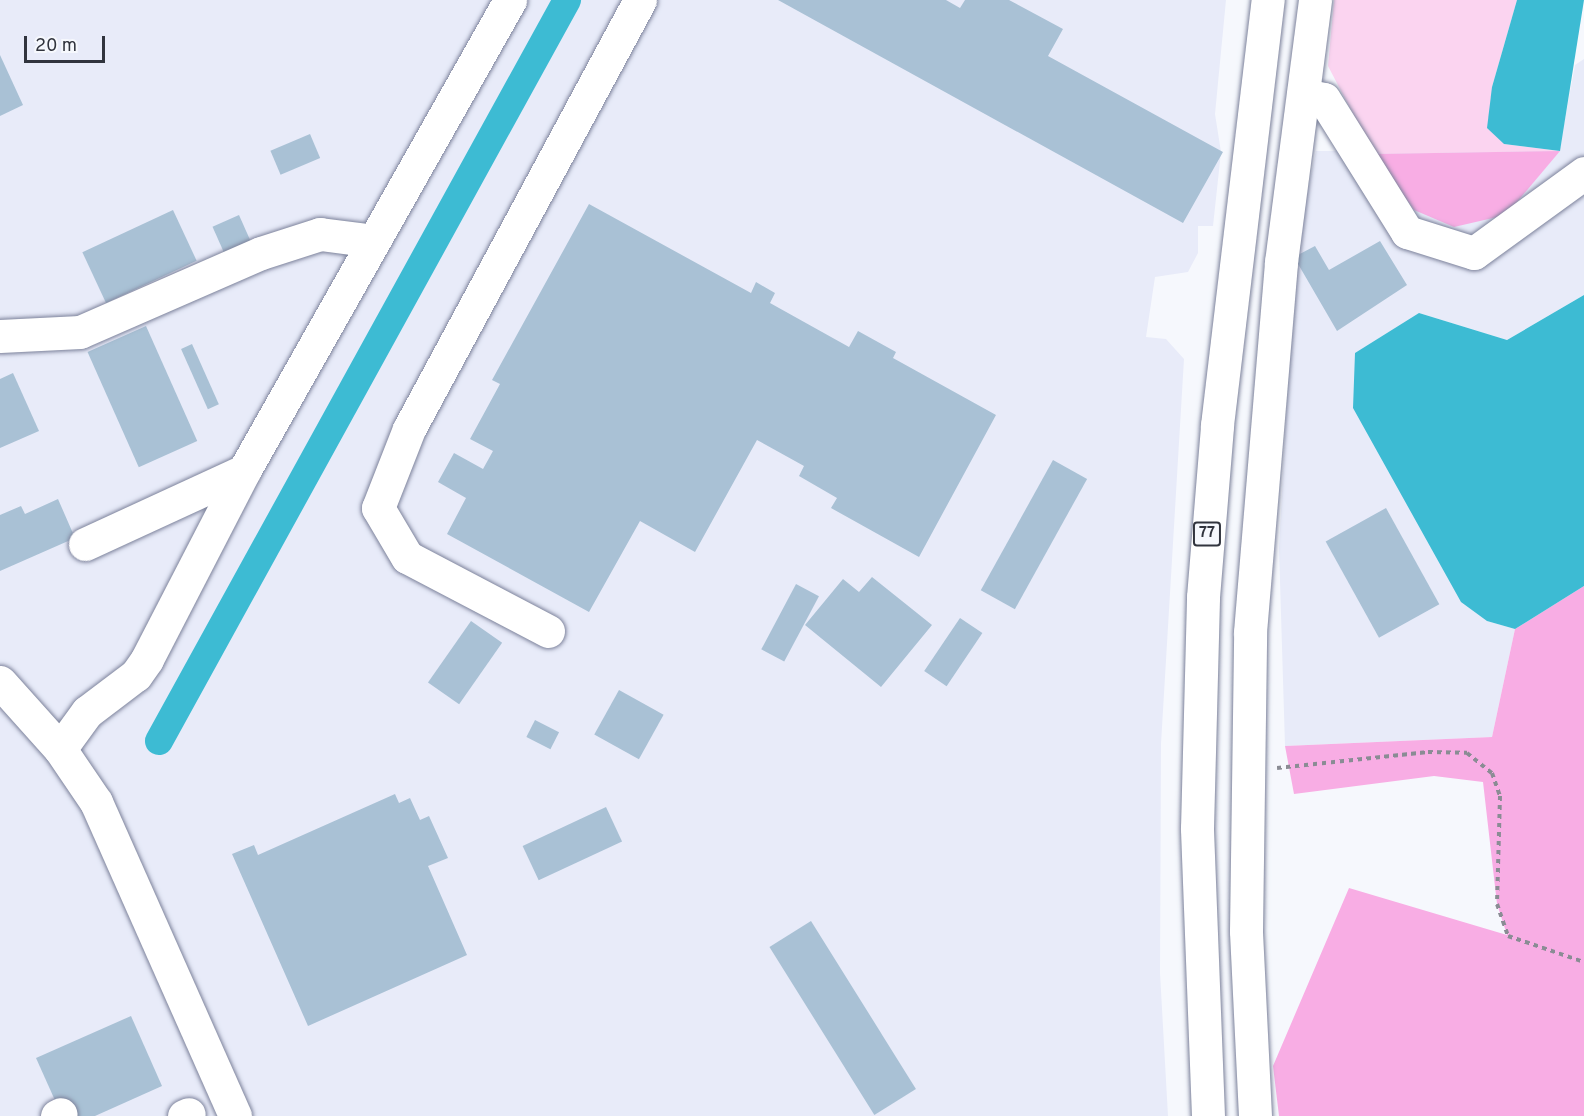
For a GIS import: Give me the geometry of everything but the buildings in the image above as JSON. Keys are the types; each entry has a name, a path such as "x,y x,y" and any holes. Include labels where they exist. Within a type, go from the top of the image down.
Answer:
{"main road":[{"path":"60,749 87,712 136,675 147,659 244,471 510,0"},
{"path":"548,630 407,557 378,508 408,429 640,0"},
{"name":"77","path":"1208,1116 1197,828 1203,597 1218,413 1268,0"},
{"path":"1255,1116 1246,931 1258,770 1257,536 1281,262 1315,0"},
{"path":"1303,95 1324,99 1407,232 1474,253 1584,172"},
{"path":"0,336 80,332 261,253 320,234 374,241"},
{"path":"85,544 244,471"},
{"path":"0,682 60,749 96,802 235,1116"}],"path":[{"path":"1258,770 1428,752 1467,753 1492,773 1500,795 1497,904 1508,936 1584,962"}],"shaded area":[{"path":"0,0 1226,0 1215,114 1221,152 1213,226 1198,226 1198,253 1188,272 1155,277 1146,337 1166,339 1184,359 1161,744 1160,973 1168,1116 0,1116"},
{"path":"1334,0 1517,0 1492,87 1504,144 1560,151 1374,154 1328,66"},
{"path":"1584,59 1584,295 1507,340 1419,313 1487,621 1515,629 1492,737 1285,746 1279,548 1294,257 1316,151 1559,151 1575,65"},
{"path":"1560,151 1506,215 1454,227 1414,210 1374,154"},
{"path":"1584,586 1584,1116 1279,1116 1273,1066 1349,888 1507,935 1497,904 1483,782 1434,776 1294,794 1285,746 1492,737 1515,629"}],"water":[{"path":"1517,0 1584,0 1560,151 1504,144 1487,128 1492,87"},
{"path":"1584,295 1584,586 1515,629 1487,621 1461,602 1353,408 1355,353 1419,313 1507,340"}],"waterway":[{"path":"159,741 567,0"}]}
